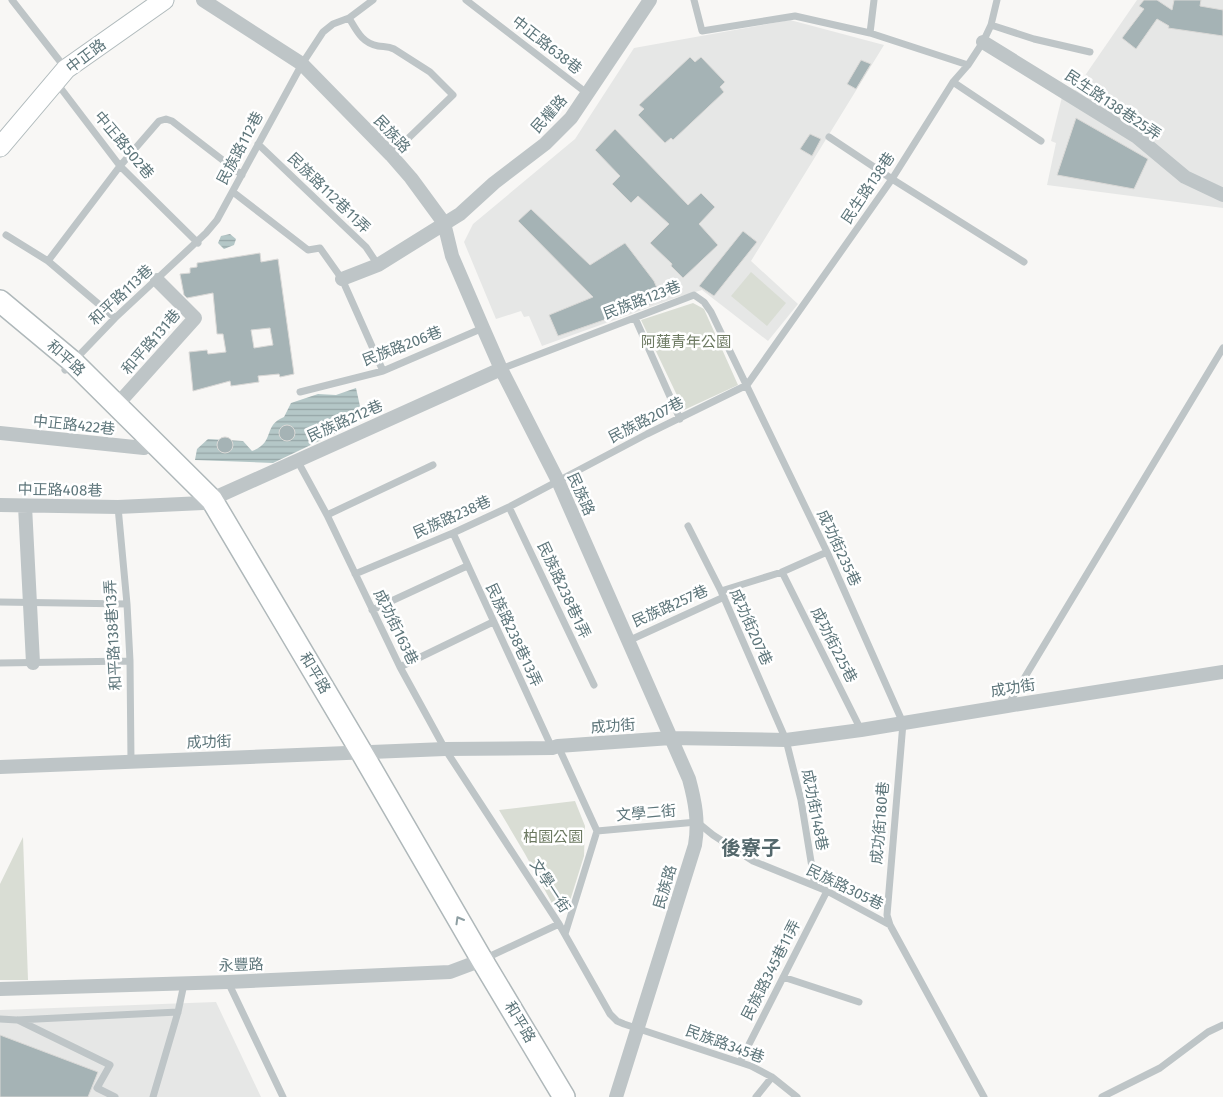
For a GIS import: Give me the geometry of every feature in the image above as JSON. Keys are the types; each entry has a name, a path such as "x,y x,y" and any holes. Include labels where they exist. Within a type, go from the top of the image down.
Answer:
{"main road":[{"name":"和平路","path":"0,301 69,366 144,448 207,501"},
{"name":"和平路","path":"0,316 69,366 117,405 207,501 355,753 551,1097"},
{"name":"和平路","path":"475,963 564,1097"}],"street":[{"name":"中正路","path":"0,147 61,75 164,0"},
{"name":"民族路","path":"203,0 302,64 391,155 411,178 444,223 452,256 501,369 558,481 689,779 695,801 697,822 695,845 616,1097"},
{"name":"民權路","path":"342,278 378,265 460,214 494,183 545,144 571,118 650,0"},
{"name":"民生路138巷25弄","path":"983,42 1137,137 1185,177 1223,196"},
{"name":"和平路131巷","path":"117,405 195,318 157,280"},
{"name":"民族路212巷","path":"207,501 501,369"},
{"name":"中正路422巷","path":"0,433 144,448"},
{"name":"中正路408巷","path":"0,504 118,507 207,501"},
{"path":"25,506 33,663"},
{"name":"成功街","path":"0,767 445,749 555,747 671,738 786,740 903,724 1223,672"},
{"name":"永豐路","path":"0,989 184,984 450,972 475,963"}],"lane":[{"name":"中正路502巷","path":"12,0 120,166 198,242"},
{"name":"民族路112巷","path":"198,242 217,220 302,64 323,32 333,24 349,18 373,0"},
{"name":"中正路638巷","path":"466,0 588,94"},
{"path":"694,0 702,31 795,16 870,33 968,65"},
{"path":"870,33 874,0"},
{"name":"民生路138巷","path":"747,385 892,180 952,82 968,65 983,42 991,25 997,0"},
{"path":"349,18 363,40 371,44 389,46 394,49 430,72 453,95 391,155"},
{"path":"991,25 1034,39 1090,52"},
{"path":"952,82 1041,141"},
{"path":"48,261 120,166 159,121 166,119 172,121 242,175"},
{"path":"829,137 892,180 1024,262"},
{"name":"民族路112巷11弄","path":"258,144 366,246 378,265"},
{"path":"233,192 308,250 320,248 342,278 383,370"},
{"path":"6,235 48,261 115,318"},
{"name":"和平路113巷","path":"69,366 115,318 198,242"},
{"name":"民族路123巷","path":"501,369 694,295 704,302 711,312 747,385"},
{"path":"635,318 680,419"},
{"name":"民族路206巷","path":"300,392 383,370 483,328"},
{"path":"1007,706 1223,348"},
{"name":"民族路207巷","path":"558,481 647,434 747,385"},
{"name":"成功街235巷","path":"747,385 827,552 903,724"},
{"name":"成功街163巷","path":"297,460 327,515 400,667 445,749"},
{"path":"327,515 433,465"},
{"name":"民族路238巷","path":"355,574 510,507 558,481"},
{"name":"和平路138巷13弄","path":"118,507 130,661 131,761"},
{"name":"民族路238巷1弄","path":"510,507 594,685"},
{"name":"成功街207巷","path":"688,526 722,594 786,740"},
{"name":"民族路238巷13弄","path":"453,533 493,622 555,747"},
{"name":"民族路257巷","path":"628,641 722,594 782,572 827,552"},
{"path":"372,610 467,566"},
{"name":"成功街225巷","path":"782,572 861,730"},
{"path":"0,602 127,604"},
{"path":"400,667 493,622"},
{"path":"0,663 130,661"},
{"name":"成功街180巷","path":"890,925 887,915 887,897 903,724"},
{"name":"成功街148巷","path":"786,740 801,800 815,886"},
{"name":"文學二街","path":"555,747 597,831 564,934"},
{"name":"文學一街","path":"445,749 559,924 610,1014 617,1021 637,1028"},
{"name":"文學二街","path":"597,831 697,822"},
{"name":"民族路305巷","path":"697,822 713,835 753,861 826,890 890,925 984,1097"},
{"name":"民族路345巷11弄","path":"740,1062 826,890"},
{"path":"475,963 559,924"},
{"path":"783,977 858,1002"},
{"path":"228,982 284,1097"},
{"path":"153,1097 178,1012 184,984"},
{"path":"0,1019 17,1020 178,1012"},
{"path":"17,1020 110,1065 97,1088 115,1097"},
{"path":"1102,1097 1160,1068 1208,1032 1223,1025"},
{"name":"民族路345巷","path":"637,1028 740,1062 772,1077 797,1097"},
{"path":"756,1097 772,1077"}],"shaded area":[{"path":"1137,0 1223,0 1223,191 1194,178 1073,93"},
{"path":"790,20 884,45 751,261 798,304 768,341 702,290 542,346 529,316 524,317 521,311 496,319 464,242 473,224 575,139 634,48"},
{"path":"1063,93 1223,200 1223,208 1047,185 1056,143 1051,141"},
{"path":"230,234 236,239 234,245 224,249 218,243 221,236"},
{"path":"356,388 363,420 273,463 195,460 197,449 208,439 243,441 252,451 264,443 273,425 284,417 291,403 318,394 336,395"},
{"path":"216,1002 261,1097 0,1097 0,1010"}],"green space":[{"path":"751,272 786,303 767,326 731,296"},
{"name":"阿蓮青年公園","path":"693,303 704,309 738,385 684,410 641,320"},
{"name":"柏園公園","path":"575,801 585,826 584,856 569,904 561,908 553,905 499,810"},
{"path":"23,837 28,980 0,980 0,884"}],"building":[{"path":"1144,0 1157,0 1172,10 1174,0 1201,0 1200,6 1223,10 1223,36 1168,28 1169,26 1157,19 1136,49 1122,38 1144,9 1139,6"},
{"path":"690,57 695,62 701,57 725,82 720,87 724,92 673,140 671,138 665,143 638,115 644,109 639,105"},
{"path":"861,60 871,64 856,89 847,84"},
{"path":"1076,118 1148,159 1134,189 1057,175"},
{"path":"615,129 688,205 701,193 715,207 699,224 718,245 683,278 671,266 672,264 650,243 669,224 638,196 631,203 612,184 620,176 595,150"},
{"path":"810,134 821,139 812,156 800,149"},
{"path":"531,209 590,265 625,243 654,281 662,300 634,311 628,298 604,320 558,336 549,315 593,297 518,221"},
{"path":"743,231 757,242 714,296 699,286"},
{"path":"260,253 261,262 278,259 294,374 280,377 279,374 258,376 259,382 231,386 230,381 193,391 189,352 207,350 208,354 226,352 223,334 217,334 213,293 187,298 184,295 180,274 190,273 190,268 197,267 197,263","holes":["270,328 273,345 254,348 251,330"]},
{"path":"287,425 293,427 295,433 293,439 287,441 281,439 279,433 281,427"},
{"path":"225,437 231,439 233,445 231,451 225,453 219,451 217,445 219,439"},
{"path":"0,1035 98,1072 88,1097 0,1097"}],"district":[{"name":"後寮子","path":"751,848"}]}
